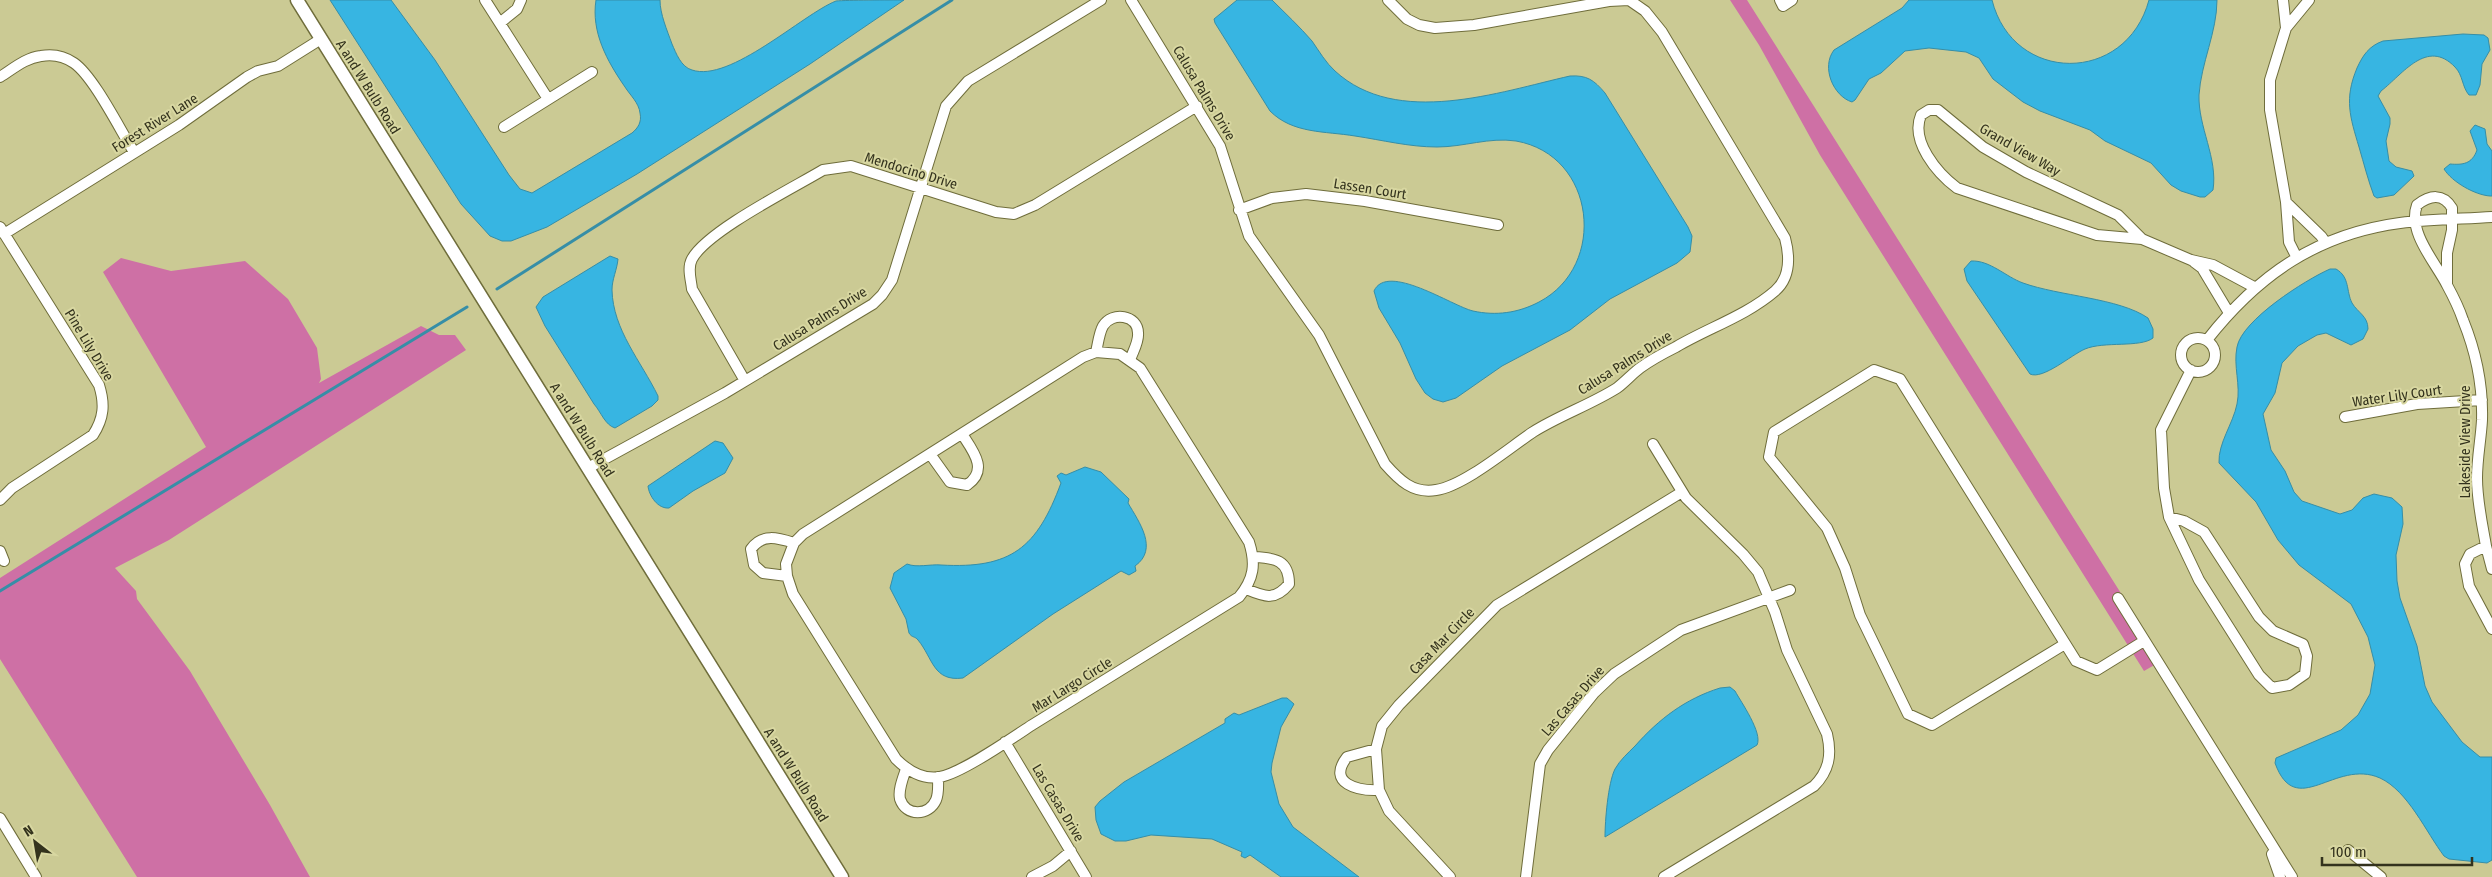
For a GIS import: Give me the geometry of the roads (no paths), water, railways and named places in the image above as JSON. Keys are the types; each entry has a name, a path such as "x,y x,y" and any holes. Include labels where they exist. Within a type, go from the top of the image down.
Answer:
{"street":[{"name":"A and W Bulb Road","path":"297,0 842,877"},
{"path":"485,0 501,22 548,99"},
{"path":"501,22 517,9 521,0"},
{"name":"Calusa Palms Drive","path":"588,468 745,381 873,304 892,280 946,106 953,96 968,81 1101,0"},
{"name":"Calusa Palms Drive","path":"1131,0 1220,146 1239,210 1249,236 1319,335 1385,464 1400,481 1418,490 1436,490 1456,482 1557,418 1618,387 1640,368 1662,354 1728,321 1776,290 1785,278 1789,266 1789,254 1785,238 1662,32 1645,11 1629,0 1609,1 1474,25 1436,28 1419,25 1406,19 1388,0"},
{"path":"1780,0 1783,6 1792,0"},
{"path":"2283,0 2286,28"},
{"path":"2296,258 2290,242 2286,202 2270,110 2270,80 2286,28 2309,0"},
{"name":"Forest River Lane","path":"2,231 134,152 210,104 247,77 278,66 321,39"},
{"path":"0,77 28,59 40,56 64,58 75,64 91,83 134,152"},
{"path":"504,128 592,72"},
{"name":"Mendocino Drive","path":"745,381 692,289 691,260 708,239 824,170 851,166 996,212 1014,214 1035,205 1197,106"},
{"name":"Grand View Way","path":"2142,239 2118,215 2026,172 2000,157 1965,134 1946,114 1938,110 1928,110 1921,115 1918,129 1920,142 1942,177 1956,188 2097,235 2142,239 2191,260 2213,265 2254,287"},
{"name":"Lassen Court","path":"1239,210 1272,198 1306,194 1364,201 1498,225"},
{"path":"2415,221 2417,205 2429,197 2436,196 2449,203 2452,208 2453,219"},
{"path":"2286,202 2321,236 2326,244"},
{"path":"2207,340 2254,287 2296,258 2326,244 2378,227 2415,221 2492,217"},
{"name":"Lakeside View Drive","path":"2447,284 2447,253 2453,219"},
{"name":"Lakeside View Drive","path":"2415,221 2419,234 2447,284 2471,342 2482,400 2477,478 2478,502 2492,569"},
{"name":"Pine Lily Drive","path":"0,500 12,488 83,443 96,429 103,411 103,398 99,385 2,231"},
{"name":"Grand View Way","path":"2191,260 2202,268 2229,313"},
{"path":"1096,352 1104,324 1119,316 1130,318 1137,328 1138,340 1130,360"},
{"path":"2201,338 2207,340 2215,353 2213,363 2202,372 2191,370 2183,363 2182,350 2190,340 2201,338"},
{"path":"906,769 900,786 900,799 906,809 918,813 928,810 936,801 938,777 918,775 906,769 896,759 801,608 787,576 786,564 794,543 803,534 1083,357 1096,352 1120,354 1140,368 1249,542 1254,557 1254,568 1246,589 1270,596 1281,594 1289,584 1289,572 1282,563 1270,558 1254,557"},
{"path":"2065,644 1932,725 1908,714 1860,615 1845,568 1827,528 1769,457 1774,432 1874,370 1900,379 2076,661 2097,670 2144,640"},
{"path":"2169,517 2184,521 2204,532 2259,617 2273,631 2303,644 2308,656 2305,674 2289,685 2272,688 2258,674 2224,617 2199,580 2169,517 2164,488 2161,430 2191,370"},
{"name":"Water Lily Court","path":"2345,417 2417,404 2482,400"},
{"path":"930,454 950,482 967,485 978,473 979,466 973,450 962,434"},
{"path":"1653,444 1694,508 1752,564 1769,598 1787,650 1827,734 1830,746 1828,768 1822,779 1805,794 1664,877"},
{"name":"Casa Mar Circle","path":"1450,877 1389,810 1380,790 1376,749 1380,731 1390,715 1497,605 1682,492"},
{"path":"787,576 763,573 754,565 752,549 756,543 766,538 794,543"},
{"path":"2486,546 2470,554 2465,564 2470,586 2492,629"},
{"name":"Mar Largo Circle","path":"938,777 952,773 1005,742 1239,597 1246,589"},
{"name":"Las Casas Drive","path":"1526,877 1540,764 1548,750 1599,688 1614,674 1681,630 1790,590"},
{"path":"2118,598 2292,877"},
{"name":"Las Casas Drive","path":"1005,742 1071,851 1081,875"},
{"path":"1376,749 1347,757 1342,766 1341,773 1343,779 1356,790 1380,790"},
{"path":"0,818 36,877"},
{"path":"2265,834 2280,877"},
{"path":"2348,850 2381,877"},
{"path":"1032,877 1053,866 1071,851"}],"water":[{"path":"330,0 391,0 435,60 509,175 520,189 532,193 632,133 640,122 638,106 612,67 598,35 595,12 596,0 660,0 664,22 679,59 692,70 708,71 726,67 746,57 836,1 904,0 810,64 637,174 547,227 511,241 502,241 490,236 461,204"},
{"path":"1237,0 1272,0 1312,41 1335,71 1360,88 1388,98 1418,102 1449,101 1512,90 1570,76 1581,76 1590,79 1605,93 1688,227 1692,236 1690,252 1677,263 1610,299 1570,330 1502,366 1456,398 1443,402 1433,399 1425,393 1416,379 1400,343 1379,308 1374,291 1381,283 1392,281 1406,283 1463,308 1490,313 1515,311 1539,302 1561,285 1576,264 1583,239 1583,213 1577,189 1563,167 1543,150 1516,141 1496,140 1447,147 1427,147 1310,130 1289,124 1270,111 1215,23 1214,19"},
{"path":"1909,0 1992,0 2004,28 2022,47 2045,59 2070,63 2095,60 2118,48 2137,28 2149,0 2217,0 2214,24 2200,83 2199,95 2201,119 2213,166 2213,190 2205,197 2181,191 2171,185 2151,163 2105,141 2090,130 2040,111 2023,102 1993,79 1979,58 1966,52 1929,48 1905,51 1881,73 1869,79 1855,100 1852,102 1845,99 1839,94 1829,72 1830,57 1834,50 1902,8"},
{"path":"2463,34 2484,35 2488,38 2490,50 2482,64 2480,85 2476,95 2469,95 2455,67 2445,59 2435,56 2425,57 2407,68 2381,91 2378,96 2390,118 2386,141 2389,161 2396,167 2412,171 2414,176 2394,195 2377,198 2374,196 2368,178 2351,117 2351,89 2359,63 2370,48 2383,41"},
{"path":"2475,125 2485,129 2487,144 2492,151 2492,196 2464,187 2452,179 2444,169 2450,164 2466,163 2475,155 2477,150 2470,131"},
{"path":"610,256 618,259 612,290 617,319 629,345 658,396 658,400 652,406 615,428 606,421 594,404 545,326 536,307 543,297"},
{"path":"1971,261 1985,263 2023,283 2136,311 2148,318 2153,329 2153,338 2140,343 2102,345 2085,349 2049,370 2036,375 2030,374 1967,281 1964,269"},
{"path":"2330,269 2336,269 2344,276 2352,303 2365,318 2368,329 2363,339 2351,345 2326,333 2317,335 2298,346 2282,363 2275,393 2263,414 2271,450 2285,471 2294,492 2302,501 2340,514 2352,510 2363,498 2374,494 2392,498 2402,507 2403,524 2396,555 2397,581 2400,598 2417,646 2425,686 2432,702 2462,742 2480,757 2492,757 2492,860 2487,863 2449,859 2444,856 2408,802 2390,784 2380,778 2363,774 2348,775 2306,788 2294,787 2284,779 2275,763 2276,758 2341,730 2358,715 2370,694 2375,665 2368,637 2351,604 2299,565 2278,540 2256,502 2219,463 2219,456 2237,404 2236,354 2241,336 2262,313 2276,302 2291,291"},
{"path":"715,441 723,443 733,458 725,473 693,491 669,508 661,506 652,498 648,486"},
{"path":"1085,467 1101,472 1129,499 1128,503 1145,535 1146,544 1146,552 1135,566 1136,571 1129,575 1121,571 1053,614 963,678 945,676 935,667 918,640 909,633 906,619 890,588 894,573 907,564 919,566 986,563 1003,558 1018,550 1031,539 1042,524 1061,483 1057,476 1061,473 1066,475"},
{"path":"1730,687 1735,691 1757,733 1757,745 1605,837 1610,783 1619,763 1653,727 1673,711 1695,698 1720,688"},
{"path":"1282,698 1287,698 1294,704 1281,727 1272,763 1271,772 1279,804 1293,827 1359,877 1281,877 1250,855 1245,858 1241,856 1242,852 1212,839 1151,835 1126,841 1115,841 1101,834 1096,820 1095,807 1124,782 1225,723 1225,719 1234,713 1239,715"}],"waterway":[{"path":"497,289 952,0"},
{"path":"0,591 467,307"}]}
